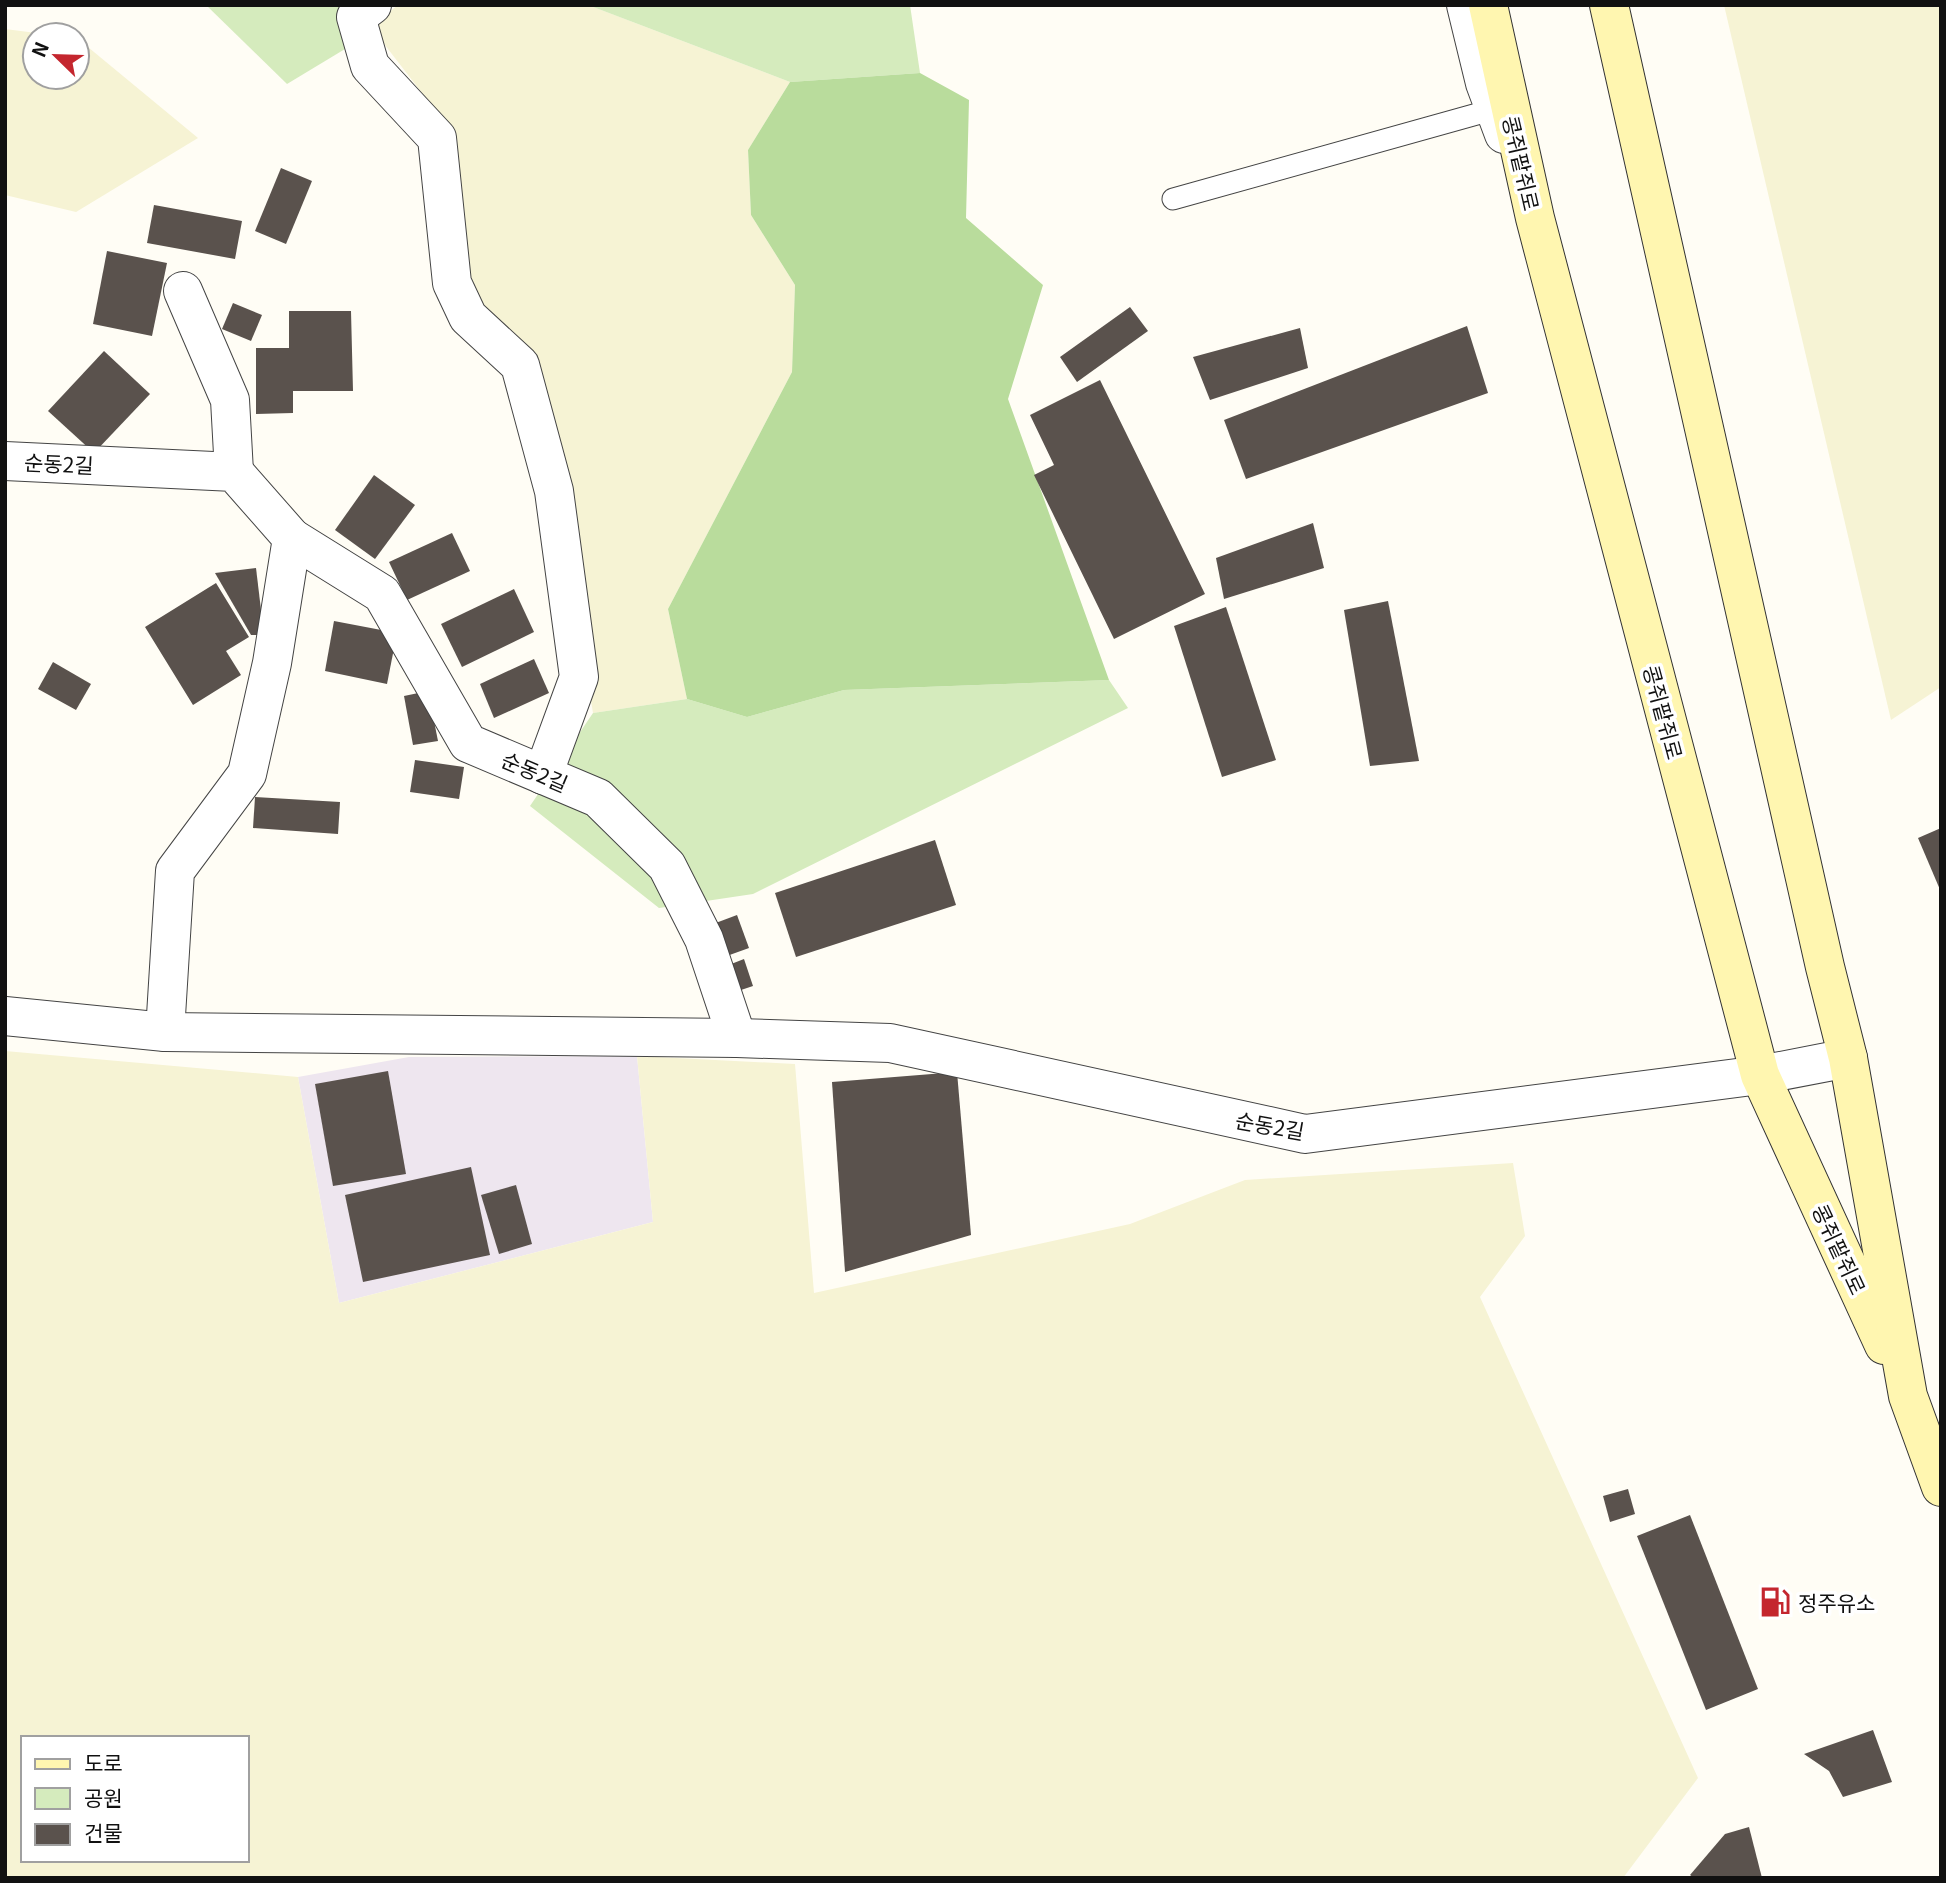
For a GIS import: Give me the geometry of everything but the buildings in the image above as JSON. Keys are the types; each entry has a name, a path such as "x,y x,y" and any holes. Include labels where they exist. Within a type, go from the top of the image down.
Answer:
{"main road":[{"name":"콩쥐팥쥐로","path":"1488,5 1535,218 1760,1075 1908,1396 1941,1487"},
{"name":"콩쥐팥쥐로","path":"1609,5 1825,967 1848,1058 1908,1396"}],"street":[{"path":"372,5 356,17 370,66 437,138 452,282 468,317 520,365 555,491 579,677 543,775"},
{"path":"1466,5 1485,83 1535,218"},
{"path":"183,291 230,400 234,472"},
{"name":"순동2길","path":"5,461 234,472 292,538 382,593 468,743 598,798 667,866 704,939 737,1038"},
{"path":"165,1032 175,871 247,774 272,663 292,538"},
{"name":"순동2길","path":"5,1016 165,1032 737,1038 890,1043 1305,1134 1760,1075 1848,1058"}],"lane":[{"path":"1173,199 1495,108"}],"shaded area":[{"path":"398,5 588,5 790,82 748,150 751,215 795,285 792,372 668,609 687,699 593,713 533,354 470,295 456,137 371,27"},
{"path":"1724,5 1941,5 1941,687 1891,720"},
{"path":"5,29 21,31 21,91 91,91 91,50 198,138 76,212 5,195"},
{"path":"5,1051 298,1077 339,1303 653,1222 637,1056 795,1064 814,1293 1130,1224 1245,1180 1513,1163 1525,1236 1480,1297 1698,1778 1623,1878 5,1878"},
{"path":"637,1056 653,1222 339,1303 298,1077 409,1057"}],"green space":[{"path":"206,5 341,5 350,46 287,84"},
{"path":"588,5 910,5 920,73 790,82"},
{"path":"920,73 969,100 966,218 1043,285 1008,399 1109,680 844,690 747,717 687,699 668,609 792,372 795,285 751,215 748,150 790,82"},
{"path":"1109,680 1128,708 753,894 659,908 530,806 593,713 687,699 747,717 844,690"}],"place":[{"name":"정주유소","path":"1775,1602"}]}
